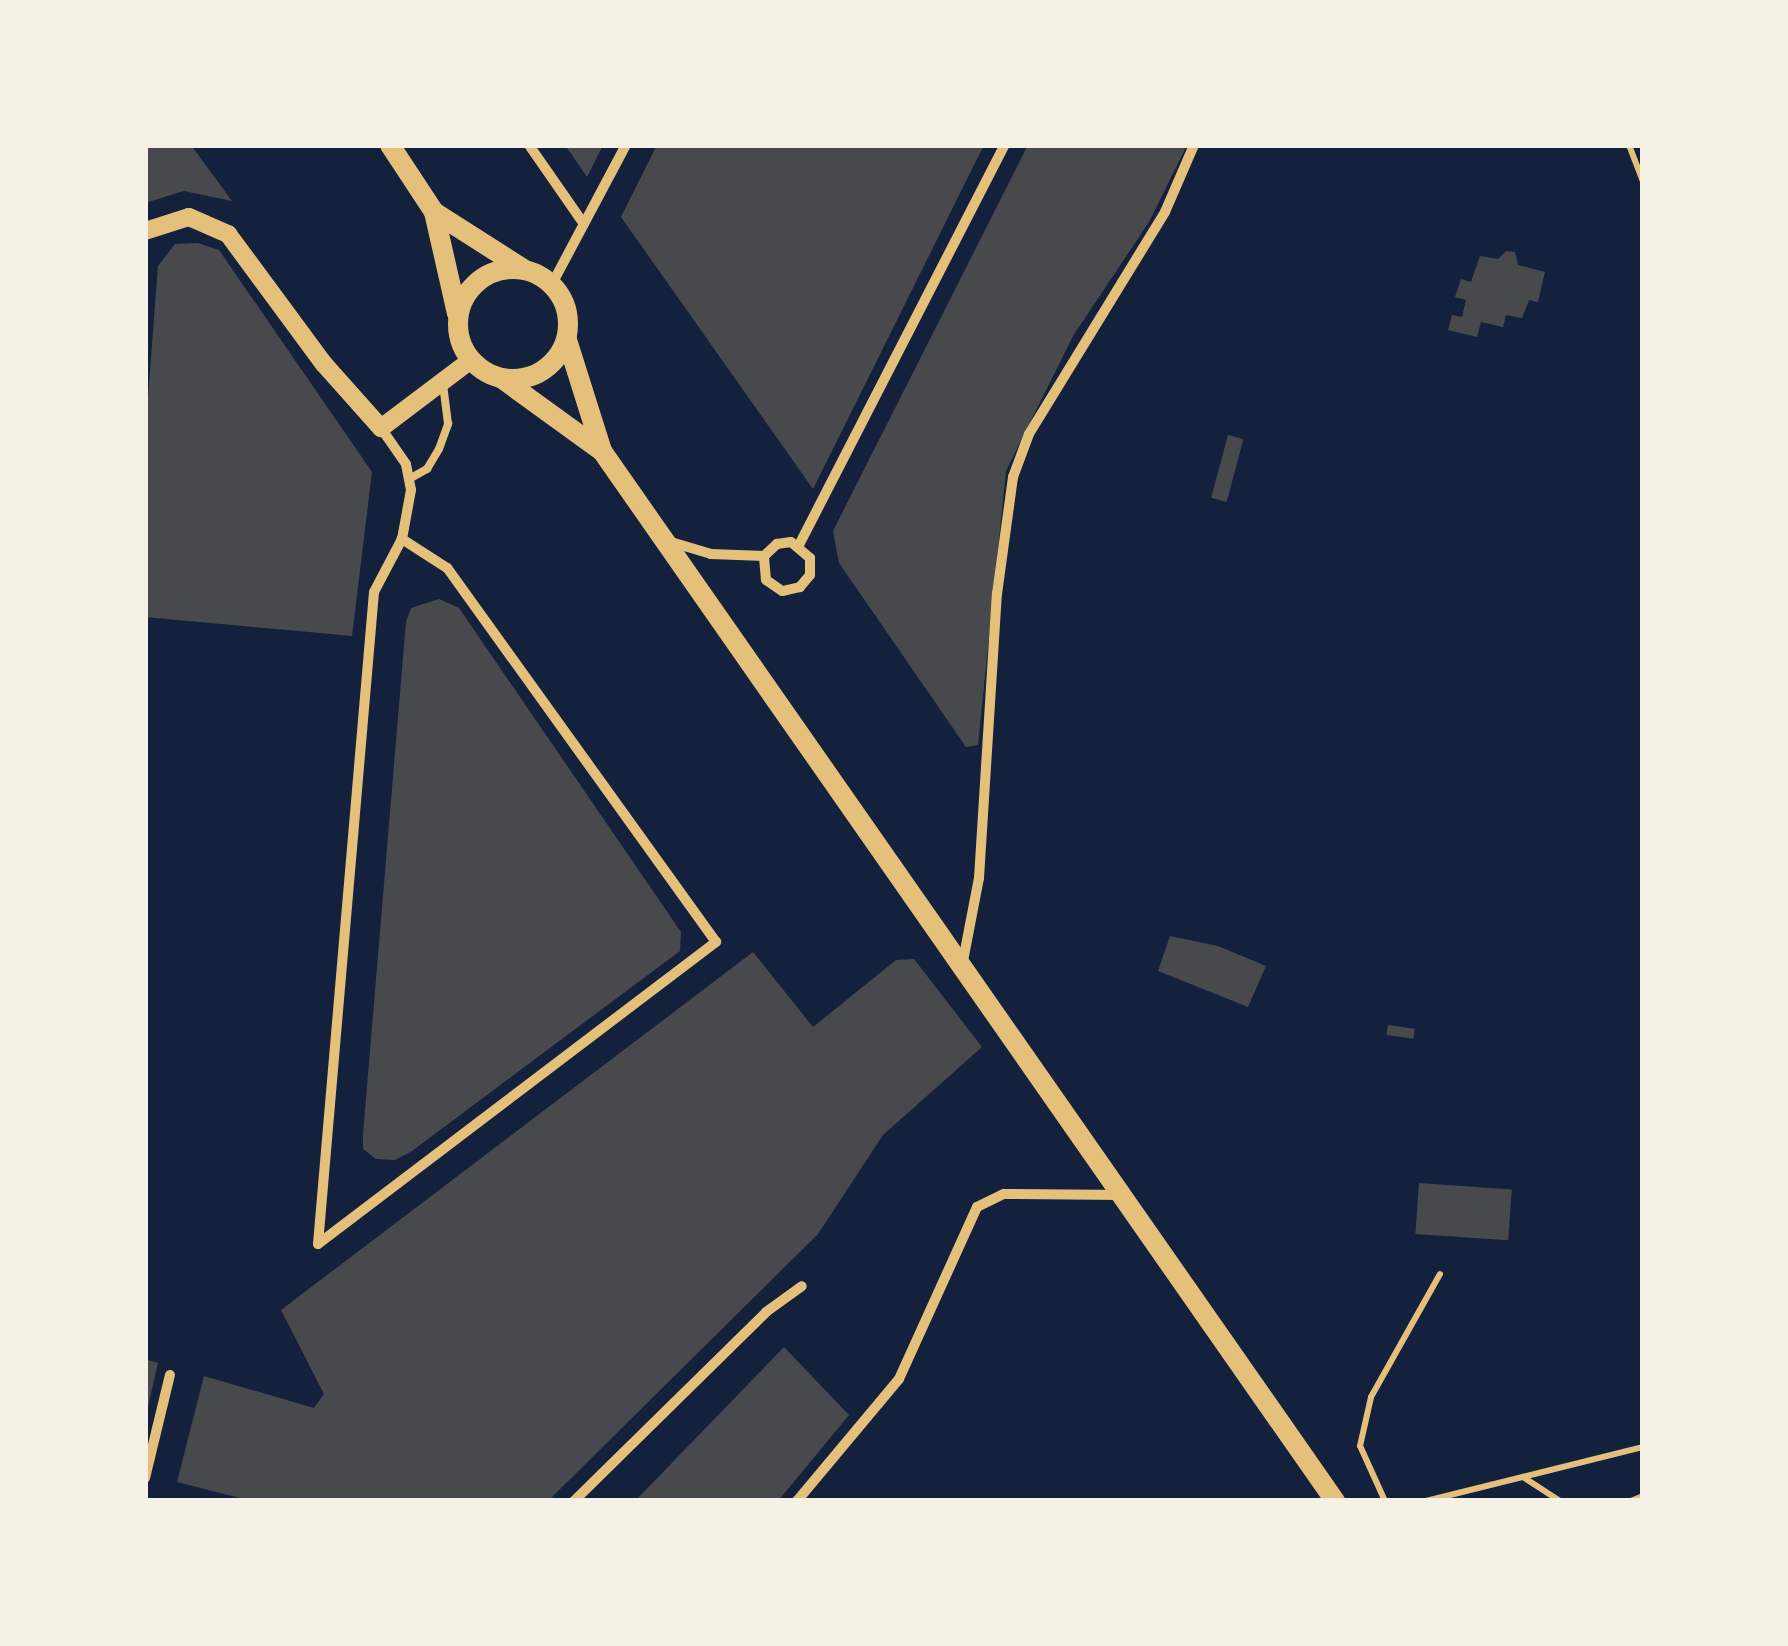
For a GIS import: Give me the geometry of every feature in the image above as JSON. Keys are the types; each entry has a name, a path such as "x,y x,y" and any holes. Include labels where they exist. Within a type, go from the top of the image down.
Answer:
{"main road":[{"path":"390,145 434,212 471,360 602,451 963,961 1335,1501"},
{"path":"434,212 552,284 568,310 567,340 602,451"},
{"path":"458,320 480,280 524,270"},
{"path":"501,378 534,376 548,368 567,340"}],"street":[{"path":"530,145 584,224"},
{"path":"552,284 626,145"},
{"path":"799,546 1004,145"},
{"path":"963,961 979,878 998,594 1013,476 1030,434 1164,212 1194,145"},
{"path":"145,232 189,217 228,234 324,364 381,428 409,479 402,539 374,592 318,1244 716,942 447,568 402,539"},
{"path":"381,428 471,360"},
{"path":"670,542 711,554 764,556 777,544 799,546"},
{"path":"764,556 766,580 782,591 796,590 812,566 799,546"},
{"path":"796,1501 900,1379 976,1207 1004,1194 1124,1195"},
{"path":"574,1501 766,1312 802,1286"},
{"path":"145,1478 170,1375"}],"lane":[{"path":"409,479 428,468 444,437 442,381"}],"path":[{"path":"1629,145 1643,181"},
{"path":"1385,1501 1360,1446 1370,1397 1440,1274"},
{"path":"1426,1501 1643,1446"},
{"path":"1522,1477 1560,1501"},
{"path":"1631,1501 1643,1496"}],"building":[{"path":"145,145 191,145 232,201 184,191 145,203"},
{"path":"565,145 603,145 587,177"},
{"path":"657,145 984,145 813,489 621,217"},
{"path":"1028,145 1187,145 1149,222 1073,336 1006,471 978,745 966,747 839,563 833,531"},
{"path":"198,243 219,250 372,472 352,636 145,617 145,436 158,266 175,244"},
{"path":"1506,251 1515,252 1518,265 1545,272 1538,302 1529,300 1522,318 1506,315 1503,327 1481,322 1477,337 1448,330 1452,315 1462,317 1466,300 1455,297 1461,279 1471,282 1480,256 1498,259"},
{"path":"1228,435 1243,439 1227,502 1211,498"},
{"path":"439,599 459,608 681,932 680,951 412,1151 395,1160 376,1159 363,1149 363,1134 406,622 411,608"},
{"path":"1170,936 1218,946 1266,966 1248,1007 1158,971"},
{"path":"753,952 813,1027 896,960 914,959 982,1047 883,1135 818,1234 548,1501 252,1501 177,1482 204,1376 314,1408 324,1394 281,1310"},
{"path":"1388,1025 1415,1029 1413,1039 1387,1035"},
{"path":"1419,1183 1512,1189 1508,1240 1415,1234"},
{"path":"784,1347 849,1415 778,1501 635,1501"},
{"path":"145,1359 158,1363 147,1411 145,1411"}]}
